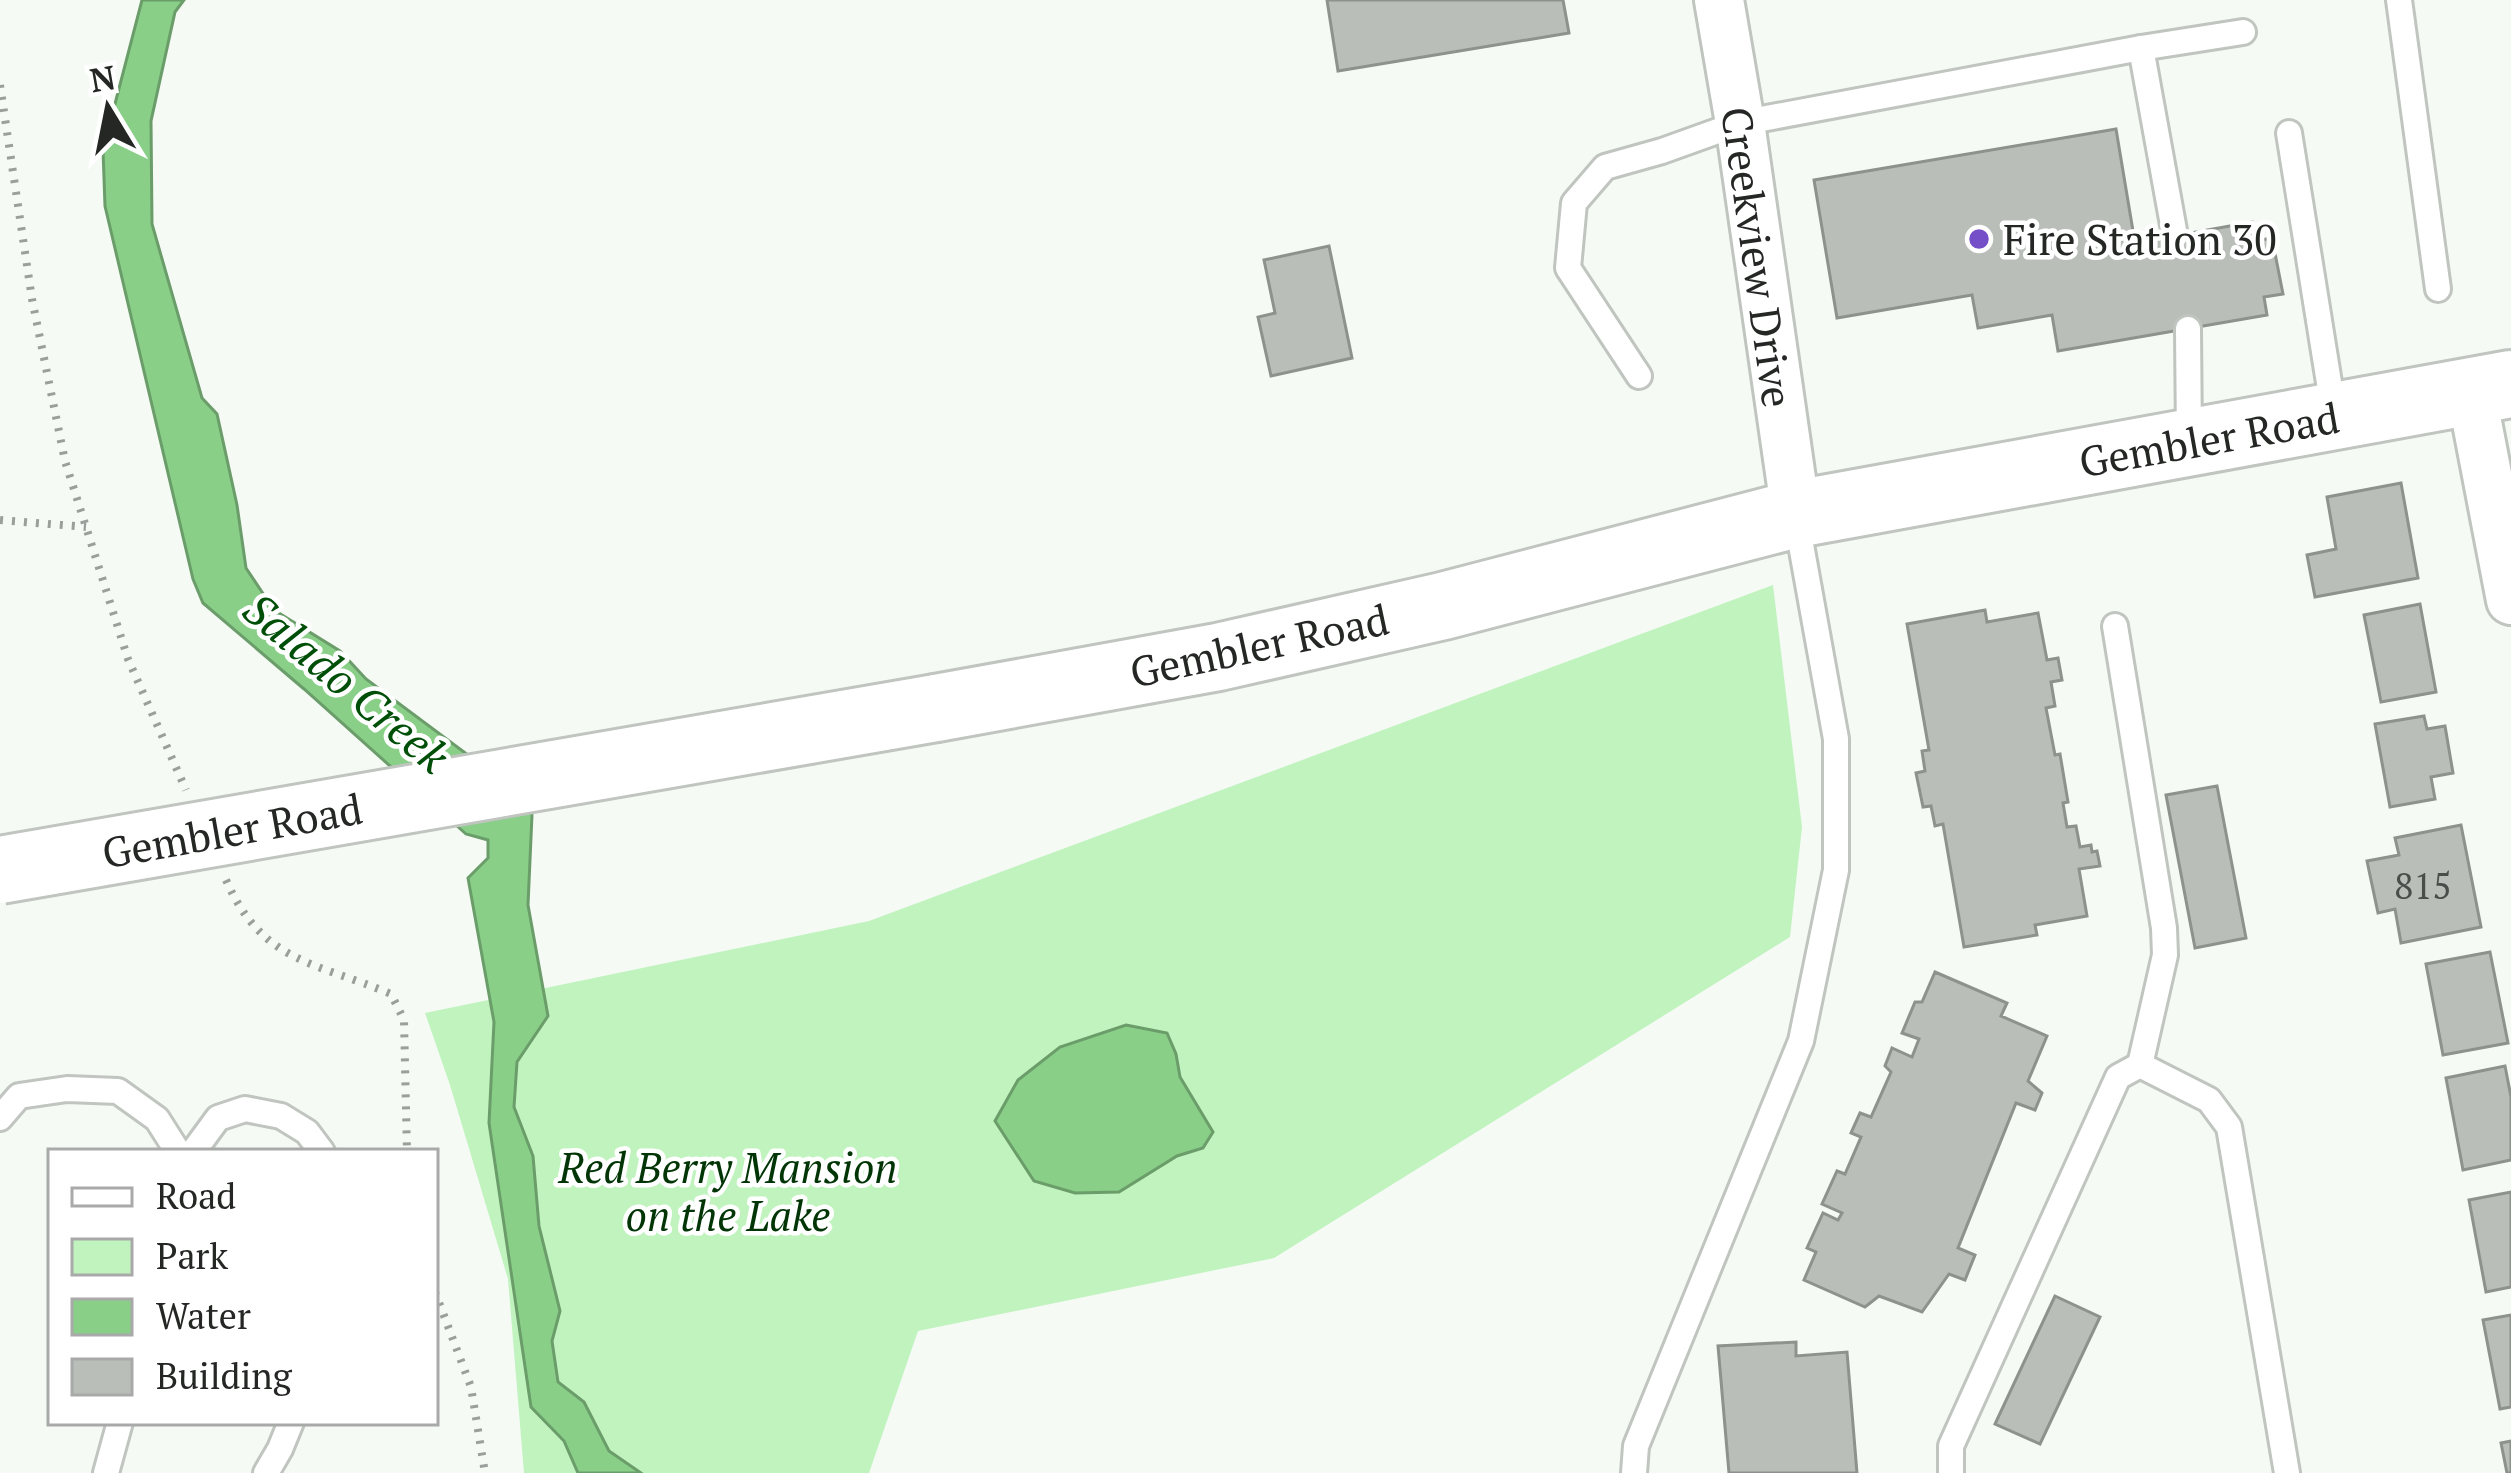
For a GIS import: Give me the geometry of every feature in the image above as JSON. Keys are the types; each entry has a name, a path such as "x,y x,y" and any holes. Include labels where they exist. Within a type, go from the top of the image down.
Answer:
{"main road":[{"name":"Gembler Road","path":"0,870 1218,657 1443,606 1796,514 2491,388"}],"street":[{"name":"Creekview Drive","path":"1719,0 1796,514"},
{"path":"2491,388 2511,600"}],"lane":[{"path":"2399,0 2438,289"},
{"path":"1639,376 1568,268 1574,203 1606,167 1740,123 2243,32"},
{"path":"2141,48 2175,236"},
{"path":"2289,133 2335,416"},
{"path":"2188,329 2189,443"},
{"path":"1634,1473 1636,1446 1801,1041 1836,870 1836,739 1796,514"},
{"path":"1951,1473 1951,1446 2119,1076 2140,1065 2165,955 2115,626"},
{"path":"2140,1065 2209,1100 2228,1127 2287,1473"},
{"path":"0,1118 19,1096 67,1089 118,1091 158,1119 176,1149"},
{"path":"196,1149 218,1118 245,1109 281,1116 307,1132 320,1149"},
{"path":"106,1473 119,1425"},
{"path":"266,1473 290,1425"}],"path":[{"path":"0,85 32,299 65,461 128,659"},
{"path":"0,520 86,527"},
{"path":"295,959 391,994 404,1020 407,1149"},
{"path":"438,1300 471,1388 485,1473"}],"green space":[{"name":"Red Berry Mansion on the Lake","path":"1773,585 1802,827 1790,937 1274,1258 918,1331 869,1473 524,1473 508,1279 425,1013 869,921"}],"water":[{"name":"Salado Creek","path":"142,0 184,0 175,12 151,121 152,224 202,398 217,414 246,568 274,610 340,651 366,679 523,796 532,815 528,905 548,1016 517,1062 514,1107 533,1156 539,1226 560,1311 552,1341 558,1382 584,1402 609,1451 641,1473 578,1473 564,1441 531,1407 489,1123 494,1022 468,878 488,858 488,840 466,834 203,603 193,579 105,206 103,150"},
{"path":"1126,1025 1167,1033 1180,1077 1213,1132 1203,1148 1177,1156 1119,1192 1075,1193 1034,1181 995,1121 1018,1080 1060,1047"}],"building":[{"path":"1327,0 1563,0 1569,33 1338,71"},
{"name":"Fire Station 30","path":"2116,129 2135,243 2252,222 2255,241 2272,238 2283,294 2264,297 2267,315 2058,351 2052,315 1978,328 1972,295 1837,318 1814,180"},
{"path":"1329,246 1352,358 1271,376 1258,317 1275,313 1264,260"},
{"path":"2401,483 2418,578 2315,597 2307,555 2336,549 2327,497"},
{"path":"2420,604 2436,692 2381,702 2364,615"},
{"path":"1985,610 1987,622 2038,613 2047,660 2058,658 2062,680 2051,682 2055,706 2046,708 2055,755 2060,754 2067,827 2076,826 2080,847 2091,845 2100,866 2079,869 2087,916 2035,925 2037,935 1964,947 1943,824 1935,826 1931,806 1923,807 1916,773 1925,771 1922,751 1929,750 1907,624"},
{"path":"2424,716 2427,729 2445,726 2453,773 2431,777 2435,799 2390,807 2375,724"},
{"path":"2217,786 2246,938 2195,948 2166,795"},
{"path":"2461,825 2481,927 2401,943 2395,909 2378,913 2367,861 2399,855 2395,838"},
{"path":"2490,952 2508,1043 2443,1055 2426,964"},
{"path":"1935,972 2007,1003 2001,1016 2047,1036 2028,1081 2042,1093 2035,1110 2016,1103 1958,1248 1975,1255 1965,1280 1949,1274 1922,1312 1879,1296 1865,1307 1804,1280 1816,1252 1807,1248 1823,1213 1838,1220 1842,1213 1822,1204 1837,1171 1845,1174 1861,1137 1851,1133 1860,1113 1871,1117 1891,1072 1885,1066 1892,1048 1912,1057 1919,1039 1902,1033"},
{"path":"2505,1066 2511,1097 2511,1160 2463,1170 2446,1078"},
{"path":"2511,1192 2511,1287 2486,1292 2469,1200"},
{"path":"2055,1296 2100,1317 2040,1444 1995,1424"},
{"path":"2511,1315 2511,1407 2500,1409 2483,1320"},
{"path":"1796,1342 1796,1356 1847,1352 1857,1473 1729,1473 1718,1346"},
{"path":"2511,1441 2511,1473 2507,1473 2501,1443"}],"place":[{"name":"Fire Station 30","path":"1979,239"}]}
